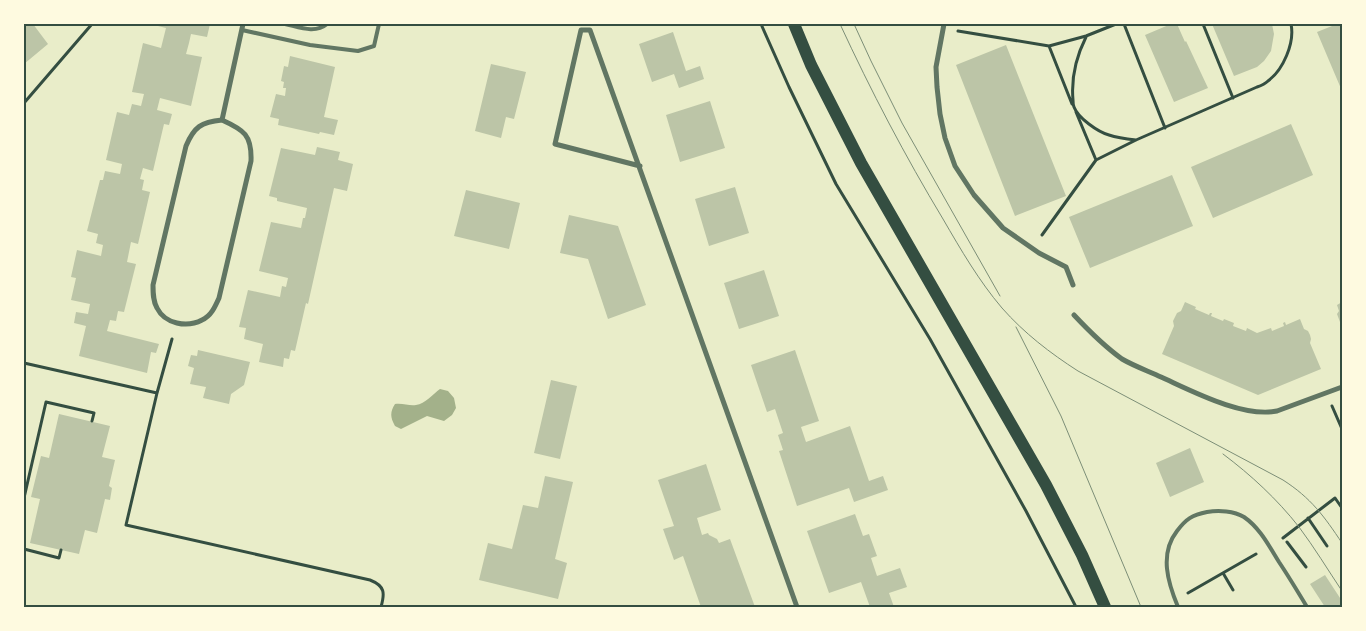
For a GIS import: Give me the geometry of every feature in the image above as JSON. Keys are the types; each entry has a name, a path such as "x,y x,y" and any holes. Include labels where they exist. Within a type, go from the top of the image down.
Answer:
{"main road":[{"path":"794,24 810,65 861,163 1046,485 1105,607"}],"street":[{"path":"943,26 936,67 937,88 945,138 955,166 974,195 1003,228 1032,248 1066,267 1073,285"},
{"path":"222,120 242,27"},
{"path":"640,166 556,144 581,30 590,30 640,166 797,607"},
{"path":"222,120 236,127 246,136 251,148 251,161 219,298 213,311 204,320 191,324 177,324 157,310 153,299 153,284 186,146 192,133 200,125 222,120"},
{"path":"1074,315 1096,339 1124,360 1207,398 1241,409 1269,413 1327,394 1342,387"}],"lane":[{"path":"286,24 315,29 327,24"},
{"path":"242,27 310,45 358,51 374,46 379,24"},
{"path":"1178,607 1167,573 1169,546 1173,536 1184,521 1192,516 1216,510 1243,516 1256,527 1308,607"}],"path":[{"path":"24,103 92,24"},
{"path":"761,24 836,184 934,348 1026,511 1076,607"},
{"path":"943,26 1049,46 1086,36 1116,24"},
{"path":"1124,24 1165,128"},
{"path":"1203,24 1233,98"},
{"path":"1032,248 1096,160 1136,140 1269,81 1284,63 1290,44 1291,24"},
{"path":"1086,36 1081,46 1073,76 1074,108 1087,123 1097,130 1110,135 1136,140"},
{"path":"1049,46 1096,160"},
{"path":"177,324 157,393 126,525 370,580 383,590 384,597 381,607"},
{"path":"24,364 157,393"},
{"path":"1327,394 1342,429"},
{"path":"24,498 46,402 94,413 92,422"},
{"path":"1175,600 1284,537 1335,498 1342,508"},
{"path":"1308,518 1328,546"},
{"path":"1284,537 1306,567"},
{"path":"24,549 59,558 61,550"},
{"path":"1223,573 1233,590"}],"shaded area":[{"path":"440,389 448,391 454,398 456,408 452,415 444,421 427,416 401,429 395,426 391,415 395,404 419,404 426,401"}],"building":[{"path":"24,24 33,24 48,44 24,64"},
{"path":"158,24 210,24 207,37 191,34 186,54 202,57 191,106 160,98 157,110 172,114 169,125 164,124 153,171 143,168 140,179 144,180 142,190 150,192 138,244 131,242 127,262 136,264 124,312 118,311 116,321 110,320 107,331 159,344 156,353 151,352 147,373 79,356 86,326 74,323 76,312 88,314 90,304 71,300 76,278 71,277 77,250 101,256 103,245 96,243 98,234 87,231 100,180 103,180 105,171 120,174 122,164 106,160 117,112 129,115 132,104 141,106 144,94 132,92 143,43 161,48 166,28 158,26"},
{"path":"1171,24 1177,24 1208,88 1174,102 1145,35"},
{"path":"1212,24 1272,24 1274,34 1271,51 1257,67 1234,76"},
{"path":"1337,24 1342,24 1342,91 1317,32"},
{"path":"673,32 686,71 700,66 704,79 679,88 674,74 652,82 639,44"},
{"path":"1006,45 1066,196 1015,216 956,65"},
{"path":"290,56 335,67 324,117 338,120 334,135 320,132 319,134 278,125 279,119 270,117 276,94 285,96 286,88 283,88 284,82 281,81 284,66 288,67"},
{"path":"491,64 526,72 514,119 506,117 501,138 475,131"},
{"path":"710,101 725,148 680,162 666,115"},
{"path":"1291,124 1313,175 1213,218 1191,167"},
{"path":"317,147 340,152 338,160 353,164 347,191 334,188 308,304 306,303 295,351 291,350 289,359 284,358 283,367 259,362 263,344 244,339 246,328 239,327 248,290 280,297 282,286 286,287 288,278 259,271 271,222 301,228 307,208 277,201 277,198 269,196 281,148 315,155"},
{"path":"1172,175 1193,226 1090,268 1069,217"},
{"path":"735,187 749,233 709,246 695,199"},
{"path":"466,190 520,203 509,249 454,236"},
{"path":"569,215 618,226 646,305 608,319 588,259 560,253"},
{"path":"764,270 779,316 739,329 724,283"},
{"path":"1185,302 1209,315 1212,313 1211,316 1234,323 1233,326 1246,331 1247,328 1257,333 1271,328 1272,331 1284,326 1283,323 1285,322 1286,325 1300,319 1304,329 1310,335 1310,343 1321,369 1258,395 1162,354 1174,326 1173,321"},
{"path":"1342,302 1342,323 1337,314 1339,311 1337,305"},
{"path":"198,350 250,362 244,385 231,394 229,404 203,398 206,387 190,384 194,368 188,366 191,355 197,356"},
{"path":"795,350 819,421 801,427 806,442 850,426 869,481 883,476 888,490 854,502 849,488 797,506 779,451 783,450 778,435 783,433 775,409 767,412 751,365"},
{"path":"551,380 577,386 560,459 534,453"},
{"path":"59,414 110,426 102,457 115,460 109,486 112,488 110,500 105,499 97,533 85,530 79,554 30,543 40,499 31,497 41,456 49,458"},
{"path":"1190,448 1204,482 1170,497 1156,463"},
{"path":"706,464 721,510 697,518 702,535 708,533 717,539 719,543 730,539 755,607 701,607 683,556 674,560 663,529 674,526 658,480"},
{"path":"545,476 573,482 555,559 567,563 558,599 479,580 488,543 512,549 523,505 538,508"},
{"path":"855,514 863,536 869,534 877,556 871,558 877,576 900,568 907,587 889,593 894,607 870,607 861,582 829,593 807,531"},
{"path":"1325,575 1342,601 1342,607 1325,607 1310,584"}],"tram line":[{"path":"840,24 915,171 978,276 1010,317 1038,342 1078,371 1283,480 1302,494 1316,508 1342,543"},
{"path":"854,24 902,123 1000,296"},
{"path":"1016,327 1061,416 1141,607"},
{"path":"1223,454 1244,470 1291,517 1342,591"}]}
